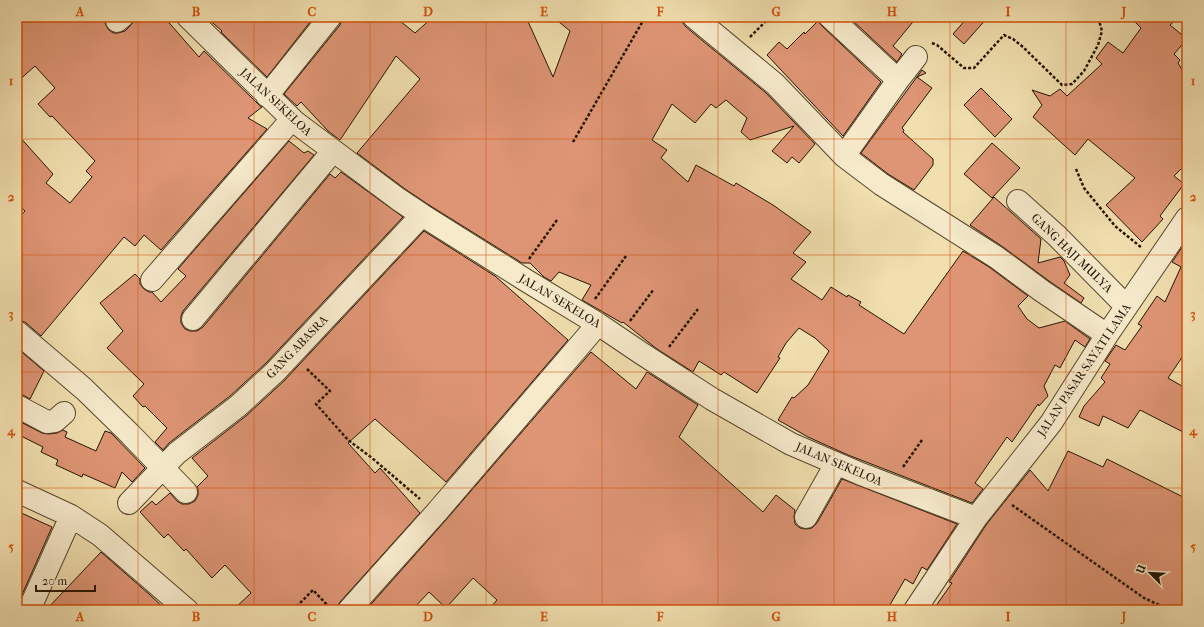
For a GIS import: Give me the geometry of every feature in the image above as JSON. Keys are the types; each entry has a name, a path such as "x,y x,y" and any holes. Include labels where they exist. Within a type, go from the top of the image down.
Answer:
{"street":[{"name":"JALAN SEKELOA","path":"188,17 292,119 422,216 590,320 712,399 791,444 836,464 976,518"},
{"path":"267,96 330,17"},
{"path":"694,17 775,84 844,156 881,184 996,257 1042,292 1107,335"},
{"path":"830,17 898,80"},
{"path":"844,156 916,57"},
{"path":"152,280 292,119"},
{"path":"193,319 333,151"},
{"name":"GANG HAJI MULYA","path":"1018,201 1057,236 1126,306"},
{"name":"GANG ABASRA","path":"129,503 177,453 238,406 275,372 422,216"},
{"name":"JALAN PASAR SAYATI LAMA","path":"916,610 976,518 1051,423 1126,306 1187,218"},
{"path":"349,610 436,513 590,320"},
{"path":"17,332 84,389 186,492"},
{"path":"17,406 47,422 55,421 64,413"},
{"path":"806,517 836,464"},
{"path":"17,491 71,516 100,535 186,610"},
{"path":"29,610 71,516"}],"path":[{"path":"573,142 644,19 647,17"},
{"path":"735,52 770,17"},
{"path":"916,57 928,44 932,43 937,45 964,68 974,68 1004,35 1013,39 1023,47 1062,86 1072,84 1084,71 1098,45 1102,31 1098,17"},
{"path":"1076,169 1084,188 1115,226 1158,261"},
{"path":"516,275 557,220"},
{"path":"590,320 626,256"},
{"path":"618,338 654,289"},
{"path":"657,363 698,309"},
{"path":"291,354 330,391 316,404 348,440 372,458 436,513"},
{"path":"889,485 922,440"},
{"path":"995,493 1144,598 1170,610"},
{"path":"293,610 312,590 332,610"}],"building":[{"path":"17,17 105,17 105,23 108,29 113,33 118,33 125,31 130,26 134,17 164,17 199,57 204,51 262,107 248,118 267,129 161,250 144,235 135,246 124,237 41,336 25,322 17,320 17,220 25,211 17,204 17,134 53,174 46,183 70,203 92,177 86,171 95,161 52,116 50,117 38,104 55,88 35,66 17,82"},
{"path":"206,17 314,17 267,77 221,32 222,31"},
{"path":"342,17 395,17 415,33 433,17 526,17 553,77 570,31 553,17 682,17 682,22 686,27 766,93 815,144 799,163 792,157 787,163 772,151 794,126 750,140 741,132 747,118 726,100 716,108 711,104 695,123 672,104 652,140 667,150 661,158 688,182 696,165 734,186 736,183 773,205 811,232 793,253 806,262 791,279 822,300 831,287 847,297 848,295 861,302 859,305 904,334 963,251 989,267 1028,296 1018,306 1027,319 1039,328 1065,321 1090,339 1085,347 1075,340 1060,368 1055,365 1044,386 1048,396 1039,406 1038,404 1012,442 1007,437 975,483 983,489 972,503 848,455 808,437 778,420 792,397 794,398 808,385 829,351 815,338 799,328 786,343 778,357 780,358 757,393 724,372 721,375 699,361 693,372 657,349 623,322 622,323 582,300 591,285 559,272 551,281 544,277 530,263 522,263 429,205 357,153 420,79 396,56 340,140 328,131 301,102 297,106 284,94 340,25"},
{"path":"853,17 917,17 893,46 902,54 897,62 851,19"},
{"path":"968,17 988,17 964,44 953,34"},
{"path":"1130,17 1179,17 1170,25 1187,39 1174,54 1180,60 1178,63 1187,78 1187,163 1174,176 1184,184 1160,216 1163,219 1142,242 1106,205 1135,178 1088,139 1075,155 1033,117 1042,105 1032,90 1050,96 1060,89 1067,96 1102,64 1096,58 1108,42 1123,53 1141,28"},
{"path":"818,21 881,82 843,136 767,55 779,42 787,49 804,32 805,34"},
{"path":"922,70 926,73 917,77 932,88 902,128 904,130 903,132 933,159 933,165 914,190 888,174 861,153"},
{"path":"981,88 1012,119 995,137 964,105"},
{"path":"289,141 304,153 308,151 314,155 183,311 181,323 185,329 197,331 203,327 330,174 335,178 341,172 403,217 266,363 230,396 169,443 163,450 155,442 167,428 133,396 144,384 107,348 123,331 100,303 135,274 140,279 140,284 144,289 152,292 161,302 186,276 178,269"},
{"path":"992,143 1020,168 992,198 964,174"},
{"path":"994,197 1041,239 1038,263 1060,257 1064,261 1070,275 1064,283 1084,298 1081,303 970,225"},
{"path":"424,231 495,276 568,340 446,482 375,419 348,443 375,473 380,468 420,513 340,602 337,610 233,610 251,593 225,565 212,578 186,549 184,551 168,534 164,538 140,512 152,501 156,505 170,493 182,504 189,504 195,501 198,495 197,487 208,476 192,458 246,416 284,381"},
{"path":"1187,240 1187,350 1168,378 1187,389 1187,434 1140,410 1128,428 1103,416 1099,426 1079,417 1084,406 1105,382 1101,378 1110,364 1105,361 1116,345 1125,350 1142,326 1138,324 1157,296 1165,302 1181,267 1172,262"},
{"path":"17,348 44,371 30,399 23,395 17,394"},
{"path":"591,352 636,389 647,372 698,405 679,437 763,512 776,495 795,510 795,524 800,528 812,528 817,523 842,479 957,524 927,570 922,567 913,584 905,579 887,610 488,610 497,600 473,578 446,608 429,592 412,610 366,610"},
{"path":"17,420 42,433 57,433 63,430 67,432 65,437 96,451 105,431 111,433 145,468 132,482 122,472 115,488 83,474 82,477 56,465 58,460 41,452 43,447 17,434"},
{"path":"1068,451 1103,467 1107,459 1187,499 1187,610 933,610 952,583 949,582 986,525 1030,470 1048,491"},
{"path":"17,511 52,527 17,606"},
{"path":"101,552 150,595 166,610 46,610"}]}
